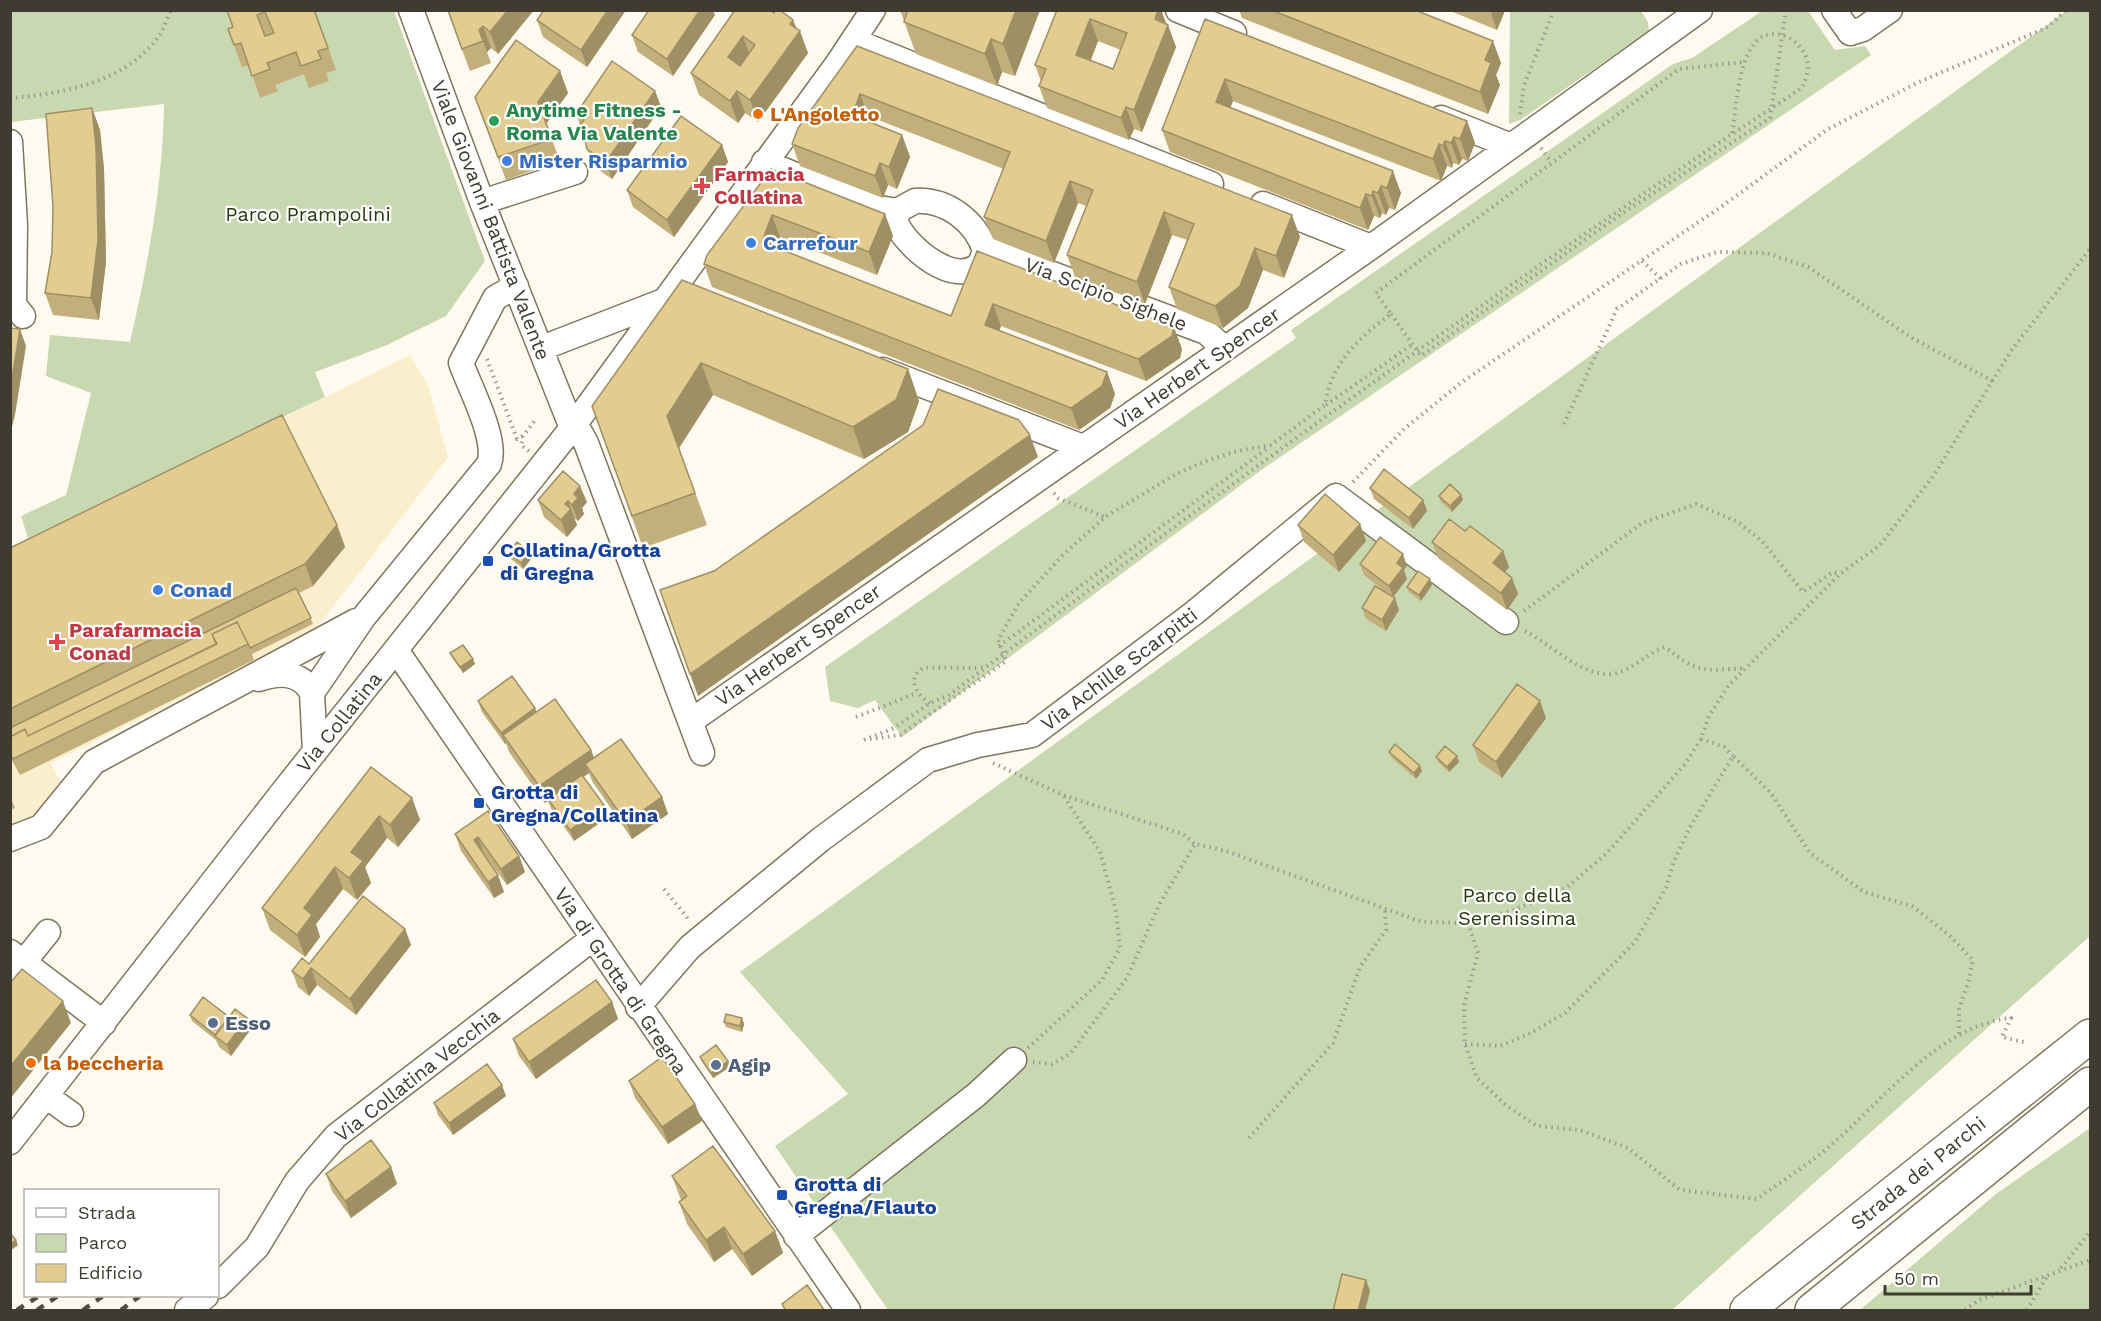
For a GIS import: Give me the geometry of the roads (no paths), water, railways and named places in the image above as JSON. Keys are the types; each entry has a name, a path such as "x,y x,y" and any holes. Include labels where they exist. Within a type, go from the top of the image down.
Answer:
{"highway":[{"path":"1942,1153 2091,1013"},
{"name":"Strada dei Parchi","path":"1748,1311 1942,1153 2091,1036"},
{"name":"Strada dei Parchi","path":"1812,1311 2091,1084"},
{"path":"2030,1134 2091,1094"}],"street":[{"name":"Viale Giovanni Battista Valente","path":"411,10 482,202 572,428 580,432 586,443 702,753"},
{"name":"Via Collatina","path":"10,1143 315,752 474,556 677,295 760,168 854,41 873,10"},
{"path":"1178,10 1250,40"},
{"name":"Via Herbert Spencer","path":"691,721 1371,247 1511,146 1675,17 1700,10"},
{"path":"1834,10 1850,33 1863,28 1890,10"},
{"path":"854,41 1371,247"},
{"path":"1424,111 1511,146"},
{"path":"10,142 15,225 14,305 23,316"},
{"path":"760,168 898,220 943,269 963,272 982,254"},
{"path":"482,202 575,172"},
{"name":"Via Scipio Sighele","path":"898,220 915,201 943,206 972,226 982,254 1010,258 1206,332 1218,354"},
{"path":"312,693 363,618 489,464 492,455 490,440 461,363 495,298 516,286"},
{"path":"542,348 677,295"},
{"path":"864,363 1083,447"},
{"name":"Via Achille Scarpitti","path":"638,1007 690,947 820,840 928,760 970,747 1032,735 1194,614 1336,496 1513,621"},
{"path":"10,839 42,827 94,762 363,618"},
{"name":"Via di Grotta di Gregna","path":"396,650 848,1311"},
{"path":"233,688 279,673 302,680 312,693 315,752"},
{"path":"48,932 15,965 104,1023"},
{"name":"Via Collatina Vecchia","path":"219,1285 257,1247 297,1181 336,1136 592,939"},
{"path":"796,1236 976,1095 1014,1060"},
{"path":"46,1096 71,1114"},
{"path":"187,1311 205,1297"}],"railway":[{"path":"17,1310 37,1297"},
{"path":"37,1310 56,1297"},
{"path":"83,1310 102,1297"},
{"path":"121,1310 139,1297"}],"place":[{"name":"L'Angoletto","path":"758,114"},
{"name":"Anytime Fitness - Roma Via Valente","path":"494,121"},
{"name":"Mister Risparmio","path":"507,161"},
{"name":"Farmacia Collatina","path":"702,186"},
{"name":"Carrefour","path":"751,243"},
{"name":"Collatina/Grotta di Gregna","path":"488,561"},
{"name":"Conad","path":"158,590"},
{"name":"Parafarmacia Conad","path":"57,642"},
{"name":"Grotta di Gregna/Collatina","path":"479,803"},
{"name":"Esso","path":"213,1023"},
{"name":"la beccheria","path":"31,1063"},
{"name":"Agip","path":"716,1065"},
{"name":"Grotta di Gregna/Flauto","path":"782,1195"}],"park label":[{"name":"Parco Prampolini","path":"308,214"},
{"name":"Parco della Serenissima","path":"1517,906"}]}
